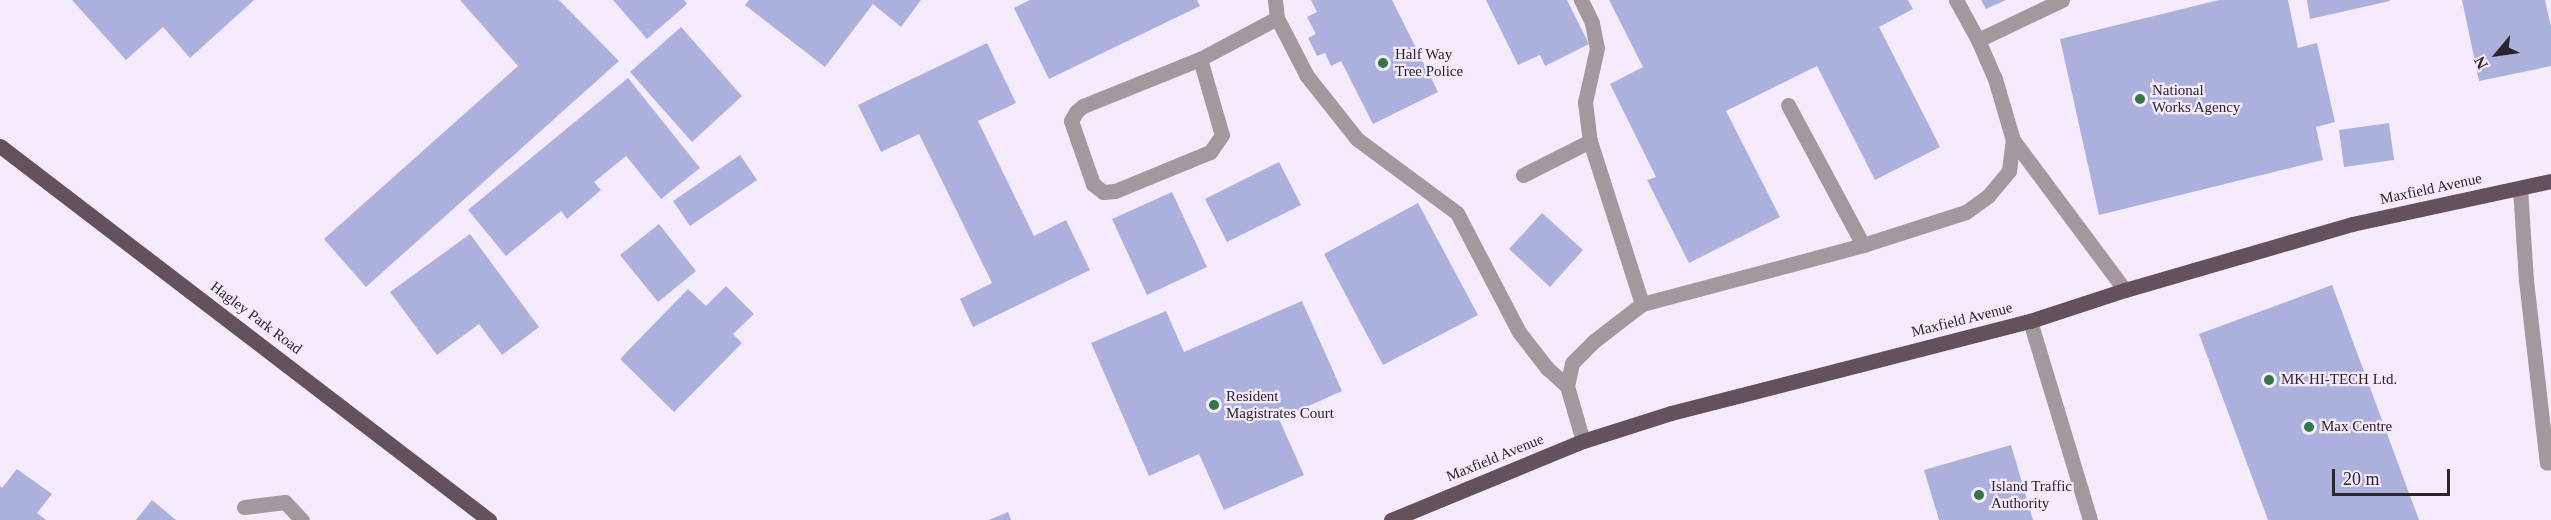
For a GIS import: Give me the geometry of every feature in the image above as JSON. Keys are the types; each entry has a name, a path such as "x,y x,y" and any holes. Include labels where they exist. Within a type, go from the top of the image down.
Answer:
{"main road":[{"name":"Hagley Park Road","path":"0,146 489,520"},
{"name":"Maxfield Avenue","path":"1391,520 1583,441 1671,413 2030,321 2125,290 2352,224 2551,181"},
{"path":"472,507 482,520"}],"lane":[{"path":"1275,0 1277,18 1307,76 1357,140 1457,213 1519,332 1547,368 1568,386"},
{"path":"1581,0 1592,23 1597,48 1585,102 1590,141 1642,304"},
{"path":"1956,0 1978,40 1995,80 2013,140 2125,290"},
{"path":"1978,40 2062,0"},
{"path":"1200,59 1222,135 1210,152 1115,191 1103,192 1093,184 1071,121 1076,112 1083,106 1200,59 1277,18"},
{"path":"1788,105 1863,246"},
{"path":"1583,441 1568,386 1572,363 1594,341 1642,304 1863,246 1966,212 1988,196 2009,171 2013,140"},
{"path":"1523,175 1590,141"},
{"path":"2520,188 2526,280 2547,463"},
{"path":"2030,321 2090,520"},
{"path":"244,507 285,502 302,520"}],"building":[{"path":"72,0 254,0 190,58 163,27 126,60"},
{"path":"460,0 559,0 619,61 366,287 324,239 518,66"},
{"path":"613,0 684,0 687,4 647,39"},
{"path":"749,0 921,0 901,27 873,4 825,67 745,5"},
{"path":"1030,0 1197,0 1200,6 1049,79 1014,8"},
{"name":"Half Way Tree Police","path":"1311,0 1392,0 1438,92 1373,124 1341,61 1331,66 1325,53 1317,56 1308,38 1316,34 1307,17 1317,12"},
{"path":"1486,0 1567,0 1589,44 1545,66 1540,55 1518,65"},
{"path":"1609,0 1908,0 1913,9 1879,27 1940,147 1875,180 1817,66 1726,111 1780,217 1689,263 1647,180 1656,177 1610,84 1643,67"},
{"path":"1981,0 2006,0 1986,9"},
{"path":"2219,0 2288,0 2298,48 2317,43 2335,122 2316,127 2323,160 2099,215 2060,39"},
{"path":"2307,0 2390,0 2390,1 2310,19"},
{"path":"2462,0 2545,0 2551,27 2551,66 2479,81"},
{"path":"681,27 742,96 692,142 630,72"},
{"path":"987,43 1016,103 978,121 1034,236 1066,220 1090,270 973,327 960,299 992,283 919,134 881,152 858,105"},
{"path":"628,78 700,168 661,199 626,156 594,182 601,190 567,219 561,211 506,256 468,210"},
{"path":"2389,123 2394,160 2344,167 2339,130"},
{"path":"740,155 757,180 690,226 673,201"},
{"path":"1279,162 1301,205 1227,242 1205,199"},
{"path":"1172,192 1207,267 1147,295 1112,219"},
{"path":"1418,203 1478,315 1383,365 1324,254"},
{"path":"1542,213 1583,250 1550,287 1509,249"},
{"path":"659,224 696,271 658,302 620,255"},
{"path":"470,234 539,327 502,355 479,324 437,355 390,292"},
{"name":"Max Centre","path":"2332,285 2419,520 2268,520 2199,334"},
{"path":"726,286 754,314 733,334 742,343 674,412 620,359 688,289 706,306"},
{"name":"Resident Magistrates Court","path":"1302,301 1342,391 1279,419 1304,475 1224,510 1199,454 1149,476 1091,343 1166,311 1184,352"},
{"name":"Island Traffic Authority","path":"2011,445 2033,520 1939,520 1924,470"},
{"path":"17,469 52,494 37,513 46,520 0,520 0,486 2,488"},
{"path":"152,500 176,520 136,520"},
{"path":"1008,512 1011,520 989,520"}],"place":[{"name":"Half Way Tree Police","path":"1383,63"},
{"name":"National Works Agency","path":"2140,99"},
{"name":"MK HI-TECH Ltd.","path":"2269,380"},
{"name":"Resident Magistrates Court","path":"1214,405"},
{"name":"Max Centre","path":"2309,427"},
{"name":"Island Traffic Authority","path":"1979,495"}]}
